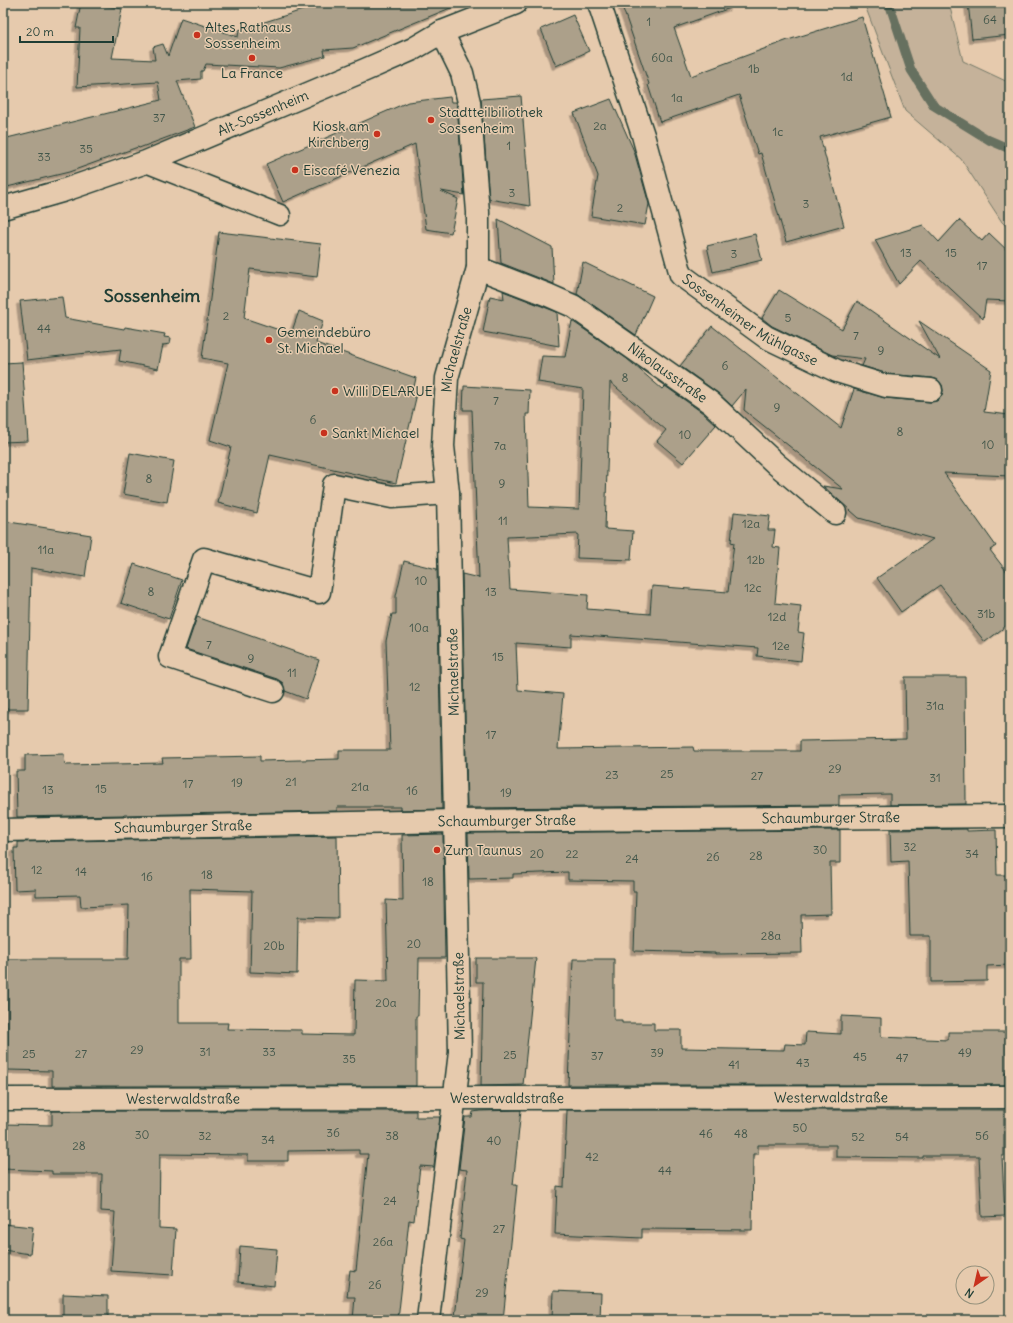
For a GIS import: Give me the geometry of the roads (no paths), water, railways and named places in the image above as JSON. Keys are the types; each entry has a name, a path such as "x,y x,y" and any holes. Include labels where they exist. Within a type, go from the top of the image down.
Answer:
{"street":[{"name":"Alt-Sossenheim","path":"3,208 62,191 146,162 413,49 442,32 516,3"},
{"name":"Sossenheimer Mühlgasse","path":"599,3 643,135 681,275 766,338 837,371 886,386 931,390"},
{"name":"Michaelstraße","path":"428,1320 460,1052 448,493 443,446 447,378 478,268 478,212 469,102 462,73 442,32"},
{"path":"146,162 280,215"},
{"name":"Nikolausstraße","path":"478,268 548,295 572,306 711,403 776,464 835,513"},
{"path":"273,690 170,657 204,559 319,592 334,485 392,498 448,493"},
{"name":"Schaumburger Straße","path":"3,830 456,821 1010,816"},
{"name":"Westerwaldstraße","path":"3,1099 1010,1097"}],"waterway":[{"path":"889,3 911,70 934,106 989,140 1010,149"}],"place":[{"name":"Altes Rathaus Sossenheim","path":"197,35"},
{"name":"La France","path":"252,58"},
{"name":"Stadtteilbiliothek Sossenheim","path":"431,120"},
{"name":"Kiosk am Kirchberg","path":"377,134"},
{"name":"Eiscafé Venezia","path":"295,170"},
{"name":"Gemeindebüro St. Michael","path":"269,340"},
{"name":"Willi DELARUE","path":"335,391"},
{"name":"Sankt Michael","path":"324,433"},
{"name":"Zum Taunus","path":"437,850"}],"district":[{"name":"Sossenheim","path":"152,295"}]}
